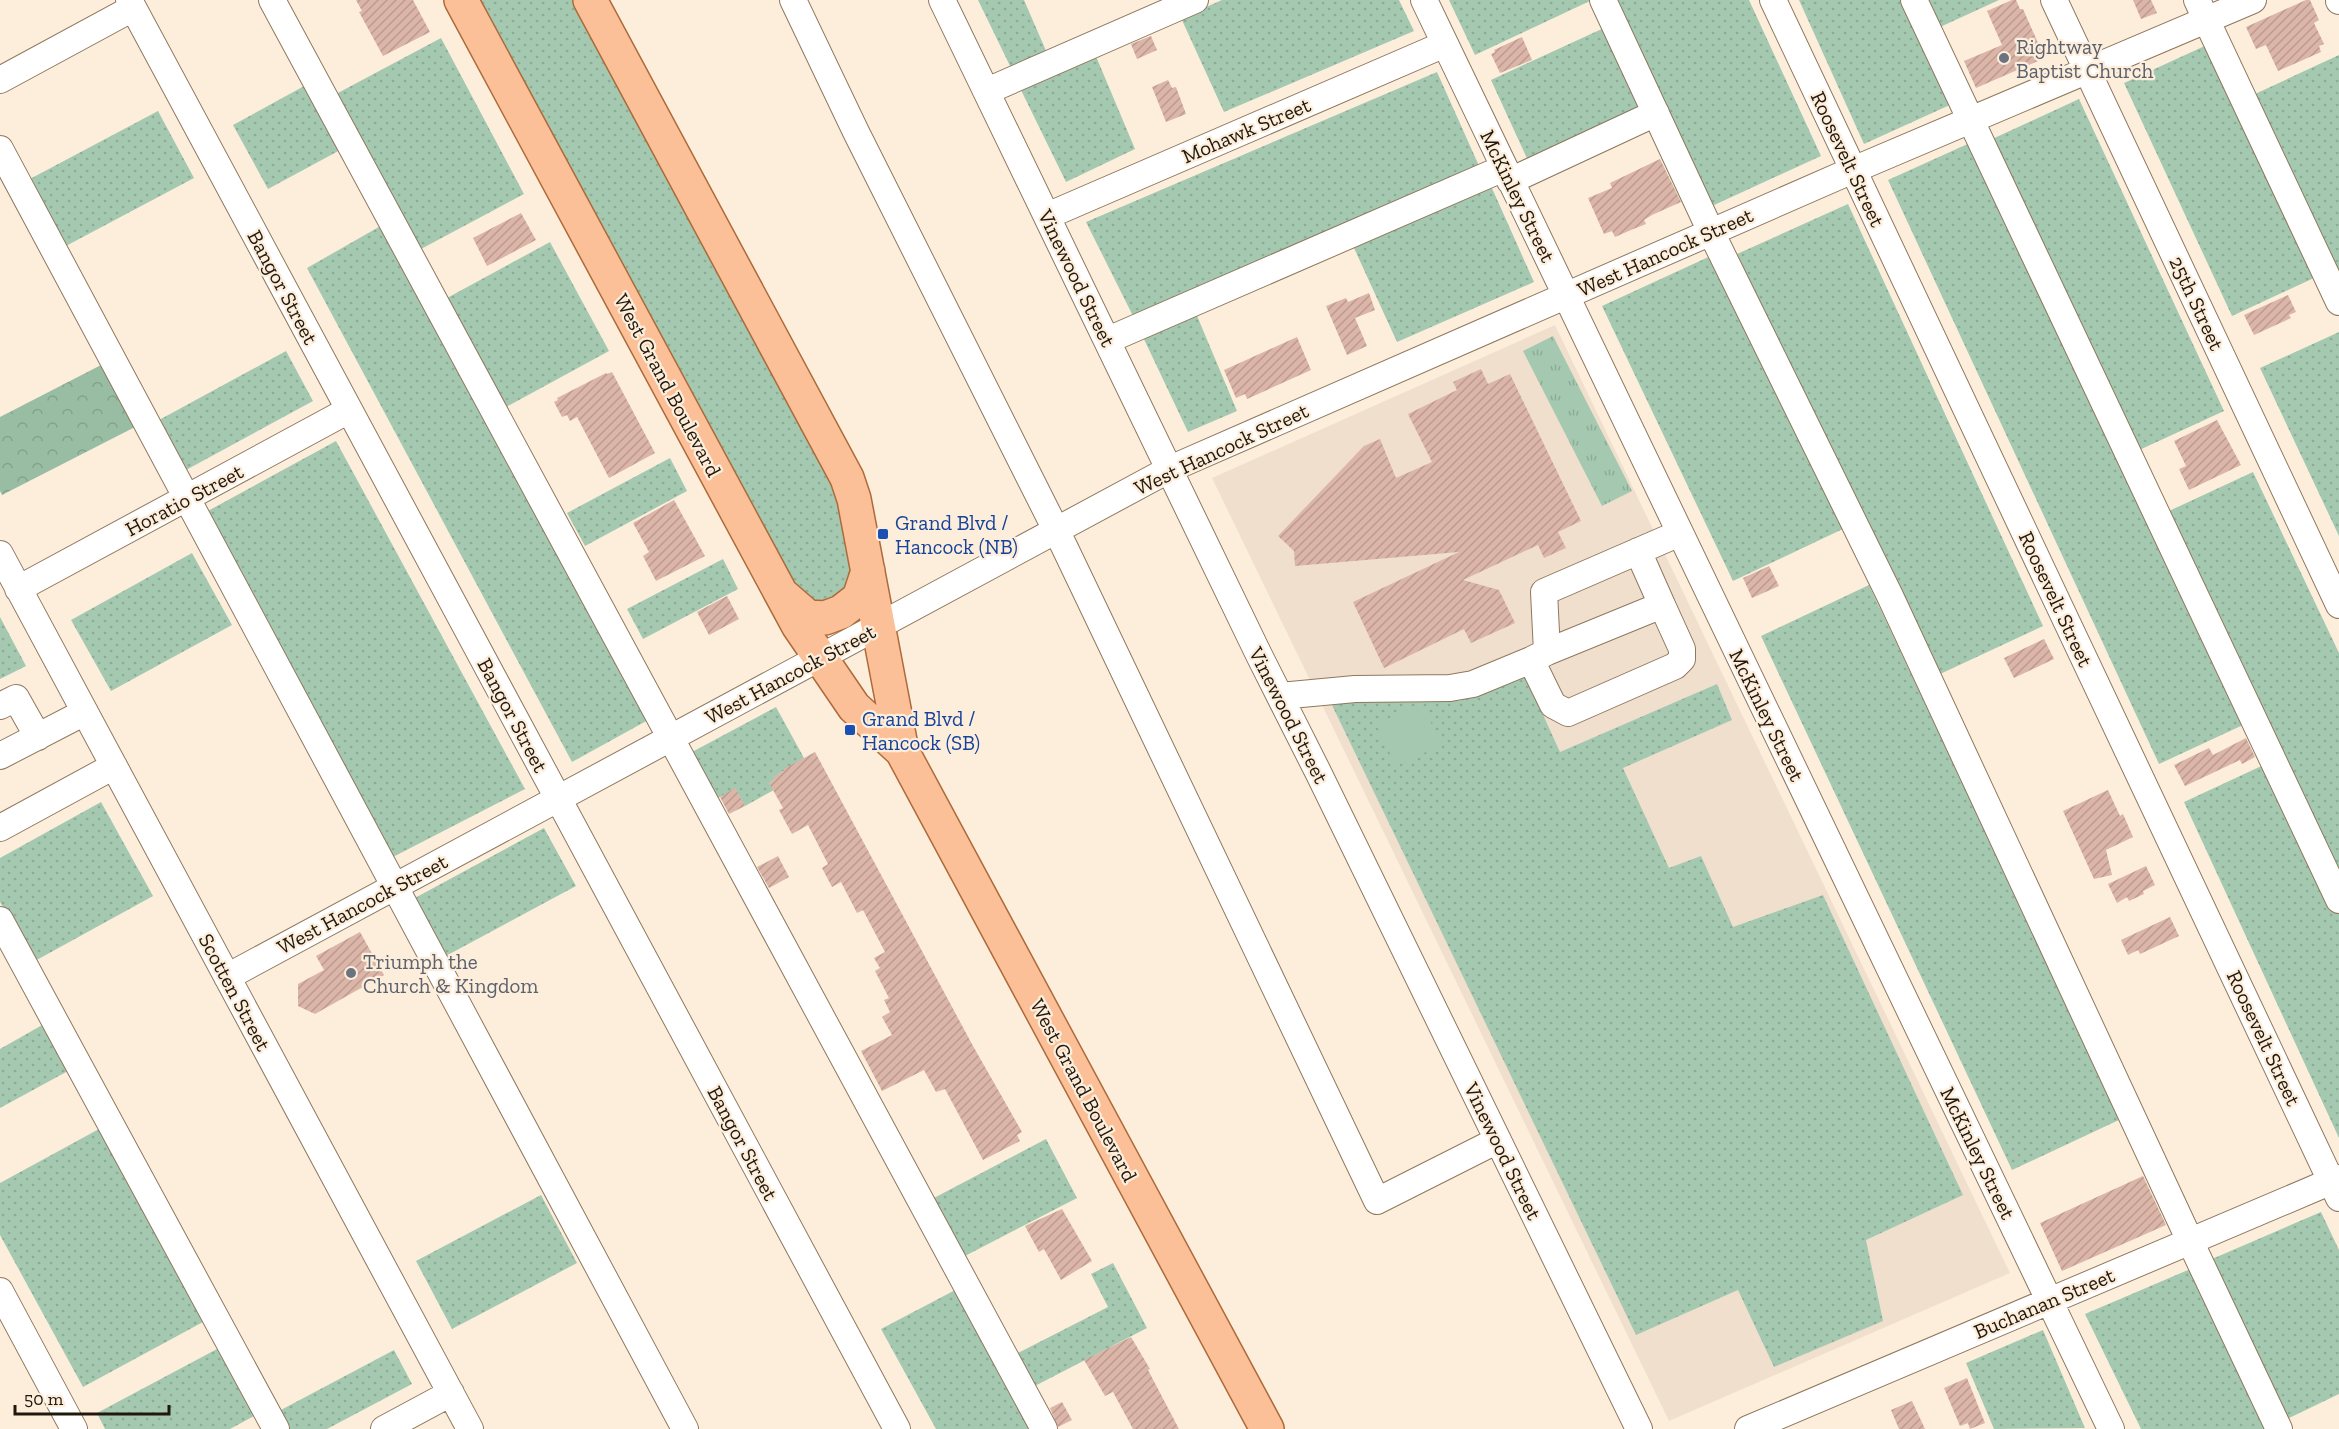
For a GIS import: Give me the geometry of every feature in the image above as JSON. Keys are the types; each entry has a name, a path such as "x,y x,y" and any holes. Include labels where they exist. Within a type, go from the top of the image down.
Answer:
{"main road":[{"name":"West Grand Boulevard","path":"461,0 798,625 854,707 902,751"},
{"name":"West Grand Boulevard","path":"590,0 838,458 854,499 902,751 1267,1429"},
{"path":"777,589 793,606 808,617 825,618 841,612 859,598 868,571"}],"street":[{"path":"272,0 1044,1429"},
{"path":"793,0 861,143 1057,531 1377,1201 1498,1140"},
{"name":"Vinewood Street","path":"942,0 1639,1429"},
{"path":"987,91 1195,0"},
{"name":"McKinley Street","path":"1424,0 2111,1429"},
{"path":"1603,0 1711,231 1890,596 2280,1429"},
{"name":"Roosevelt Street","path":"1773,0 2336,1186"},
{"path":"1914,0 2339,900"},
{"name":"25th Street","path":"2054,0 2339,605"},
{"name":"West Hancock Street","path":"227,977 1170,469 1711,231 2088,71 2201,10 2253,0"},
{"path":"0,80 131,4"},
{"name":"Bangor Street","path":"131,4 897,1429"},
{"path":"2201,10 2339,302"},
{"name":"Mohawk Street","path":"1047,216 1445,44"},
{"path":"1108,340 1656,112"},
{"path":"0,149 685,1429"},
{"name":"Horatio Street","path":"18,589 349,410"},
{"path":"1638,551 1682,649 1682,659 1675,666 1568,714 1553,705 1539,656 1544,592 1638,551 1680,533"},
{"name":"Scotten Street","path":"0,554 471,1429"},
{"path":"1280,696 1355,689 1450,687 1473,684 1662,605"},
{"path":"0,706 16,698 38,737"},
{"path":"0,756 85,712"},
{"path":"0,828 114,766"},
{"path":"0,920 276,1429"},
{"name":"Buchanan Street","path":"1748,1429 2190,1241 2336,1186"},
{"path":"0,1291 74,1429"},
{"path":"384,1429 451,1393"}],"shaded area":[{"path":"1555,325 2010,1273 1669,1421 1212,478"}],"green space":[{"path":"472,0 576,0 815,441 848,518 855,584 823,607 798,602"},
{"path":"978,0 1024,0 1047,53 1011,68"},
{"path":"1222,0 1399,0 1414,31 1224,112 1181,18"},
{"path":"1449,0 1592,0 1475,55"},
{"path":"1617,0 1749,0 1821,156 1712,206"},
{"path":"1799,0 1904,0 1952,104 1864,144"},
{"path":"1925,0 1999,0 1938,28"},
{"path":"1606,27 1646,112 1530,165 1491,80"},
{"path":"441,38 524,194 421,249 336,94"},
{"path":"2209,44 2316,277 2232,316 2124,83"},
{"path":"1095,54 1135,149 1066,182 1019,86"},
{"path":"2339,55 2339,273 2255,94"},
{"path":"1437,72 1480,168 1134,318 1086,222"},
{"path":"306,85 342,149 268,189 233,125"},
{"path":"2079,99 2224,411 2135,452 1990,140"},
{"path":"158,111 194,178 64,247 28,180"},
{"path":"1972,142 2243,725 2159,764 1888,180"},
{"path":"1491,186 1534,282 1397,342 1354,248"},
{"path":"1848,204 2043,626 1938,675 1737,254"},
{"path":"384,224 650,719 572,762 307,268"},
{"path":"550,242 609,351 506,407 447,298"},
{"path":"1715,254 1845,528 1733,581 1602,306"},
{"path":"1195,311 1237,411 1188,432 1142,335"},
{"path":"2339,332 2339,536 2260,368"},
{"path":"1553,336 1632,491 1602,506 1523,351"},
{"path":"286,351 313,401 186,470 159,420"},
{"path":"103,364 135,427 2,495 0,491 0,417"},
{"path":"336,441 525,789 391,858 206,512"},
{"path":"670,458 687,491 585,546 567,513"},
{"path":"2253,472 2339,653 2339,872 2169,511"},
{"path":"192,553 232,625 111,691 71,620"},
{"path":"723,559 738,589 643,639 627,609"},
{"path":"1869,585 2121,1119 2012,1170 1761,636"},
{"path":"0,617 26,666 0,679"},
{"path":"1523,671 1560,752 1717,684 1732,720 1623,768 1669,868 1701,856 1733,927 1823,895 1963,1195 1866,1240 1883,1321 1774,1367 1738,1290 1636,1335 1330,701 1459,701"},
{"path":"1422,703 1441,745 1396,766 1376,724"},
{"path":"776,707 804,758 774,777 775,779 769,783 774,790 745,806 735,789 718,798 692,752"},
{"path":"2270,762 2339,912 2339,1138 2184,802"},
{"path":"101,802 153,896 33,962 0,902 0,858"},
{"path":"544,828 576,886 444,957 413,899"},
{"path":"44,1024 68,1071 0,1108 0,1049"},
{"path":"99,1129 203,1322 83,1387 0,1235 0,1183"},
{"path":"1046,1139 1077,1198 963,1257 932,1199"},
{"path":"541,1195 577,1263 452,1329 416,1261"},
{"path":"2321,1212 2339,1250 2339,1394 2287,1419 2212,1259"},
{"path":"1113,1263 1147,1328 1031,1388 1014,1355 1108,1307 1091,1274"},
{"path":"2195,1267 2272,1429 2141,1429 2085,1314"},
{"path":"959,1288 1035,1429 936,1429 881,1329"},
{"path":"2043,1330 2085,1428 1994,1429 1966,1363"},
{"path":"217,1349 254,1416 230,1429 105,1429 97,1413"},
{"path":"394,1350 412,1384 327,1429 288,1429 279,1411"}],"building":[{"path":"356,0 413,0 430,32 383,56 359,12 362,11"},
{"name":"Rightway Baptist Church","path":"2016,0 2020,9 2023,9 2042,52 2036,54 2038,61 1976,88 1964,61 2002,45 1987,11"},
{"path":"2133,0 2151,0 2157,13 2141,19"},
{"path":"2310,0 2319,20 2314,23 2324,44 2319,46 2321,52 2278,71 2266,45 2256,49 2246,27"},
{"path":"1151,36 1157,50 1137,59 1131,44"},
{"path":"1522,37 1532,60 1500,73 1491,54 1495,52 1494,50"},
{"path":"1168,80 1172,88 1176,87 1186,114 1166,122 1152,87"},
{"path":"1660,159 1681,202 1644,220 1646,224 1615,237 1612,231 1604,234 1588,198 1612,188 1610,183"},
{"path":"521,213 536,240 487,266 473,238"},
{"path":"1369,293 1375,310 1355,318 1367,346 1347,355 1326,306 1346,298 1348,302"},
{"path":"2288,295 2296,312 2289,315 2291,318 2254,335 2244,315"},
{"path":"1297,337 1311,370 1247,399 1245,394 1236,398 1224,370"},
{"path":"1481,369 1488,384 1510,374 1581,521 1558,532 1566,548 1544,558 1538,545 1463,580 1499,590 1515,623 1471,643 1464,629 1384,668 1353,602 1459,552 1295,566 1294,551 1278,536 1364,446 1380,439 1396,478 1432,462 1408,414 1457,390 1453,382"},
{"path":"612,372 655,453 609,478 577,417 570,421 567,415 562,417 554,402 558,400 557,398"},
{"path":"2217,420 2241,465 2189,490 2179,469 2186,466 2174,441"},
{"path":"674,500 705,556 656,581 643,556 649,552 633,523"},
{"path":"1769,566 1779,586 1752,598 1743,578"},
{"path":"727,596 739,619 709,635 697,612"},
{"path":"2044,639 2054,659 2014,678 2004,658"},
{"path":"2246,738 2255,757 2242,764 2240,760 2185,786 2174,765 2209,748 2213,755"},
{"path":"815,752 973,1046 1022,1132 1017,1135 1020,1141 983,1160 945,1089 936,1092 924,1070 882,1091 861,1051 892,1035 882,1017 890,1012 884,1000 889,998 875,971 880,968 874,958 885,952 863,910 857,913 841,882 832,887 822,868 828,864 808,825 792,834 779,810 783,808 769,783 784,769"},
{"path":"735,788 745,806 729,814 720,797"},
{"path":"2108,790 2120,816 2123,814 2133,837 2106,850 2112,875 2094,879 2063,811"},
{"path":"778,856 789,877 769,888 757,867"},
{"path":"2146,866 2155,885 2143,891 2144,894 2129,901 2127,897 2117,903 2108,884"},
{"path":"2170,917 2179,936 2140,954 2138,950 2128,955 2121,940"},
{"name":"Triumph the Church & Kingdom","path":"360,932 384,975 315,1014 298,1006 298,984 324,970 316,956"},
{"path":"2143,1176 2166,1225 2062,1271 2040,1223"},
{"path":"1062,1209 1092,1261 1061,1280 1044,1249 1039,1252 1025,1226"},
{"path":"1131,1337 1150,1369 1148,1370 1179,1429 1133,1429 1113,1392 1105,1396 1084,1360"},
{"path":"1967,1378 1985,1423 1970,1429 1968,1423 1960,1426 1944,1388"},
{"path":"1912,1401 1925,1429 1899,1429 1891,1410"},
{"path":"1062,1402 1072,1420 1058,1427 1050,1408"}],"place":[{"name":"Rightway Baptist Church","path":"2004,58"},
{"name":"Grand Blvd / Hancock (NB)","path":"883,534"},
{"name":"Grand Blvd / Hancock (SB)","path":"850,730"},
{"name":"Triumph the Church & Kingdom","path":"351,973"}]}
